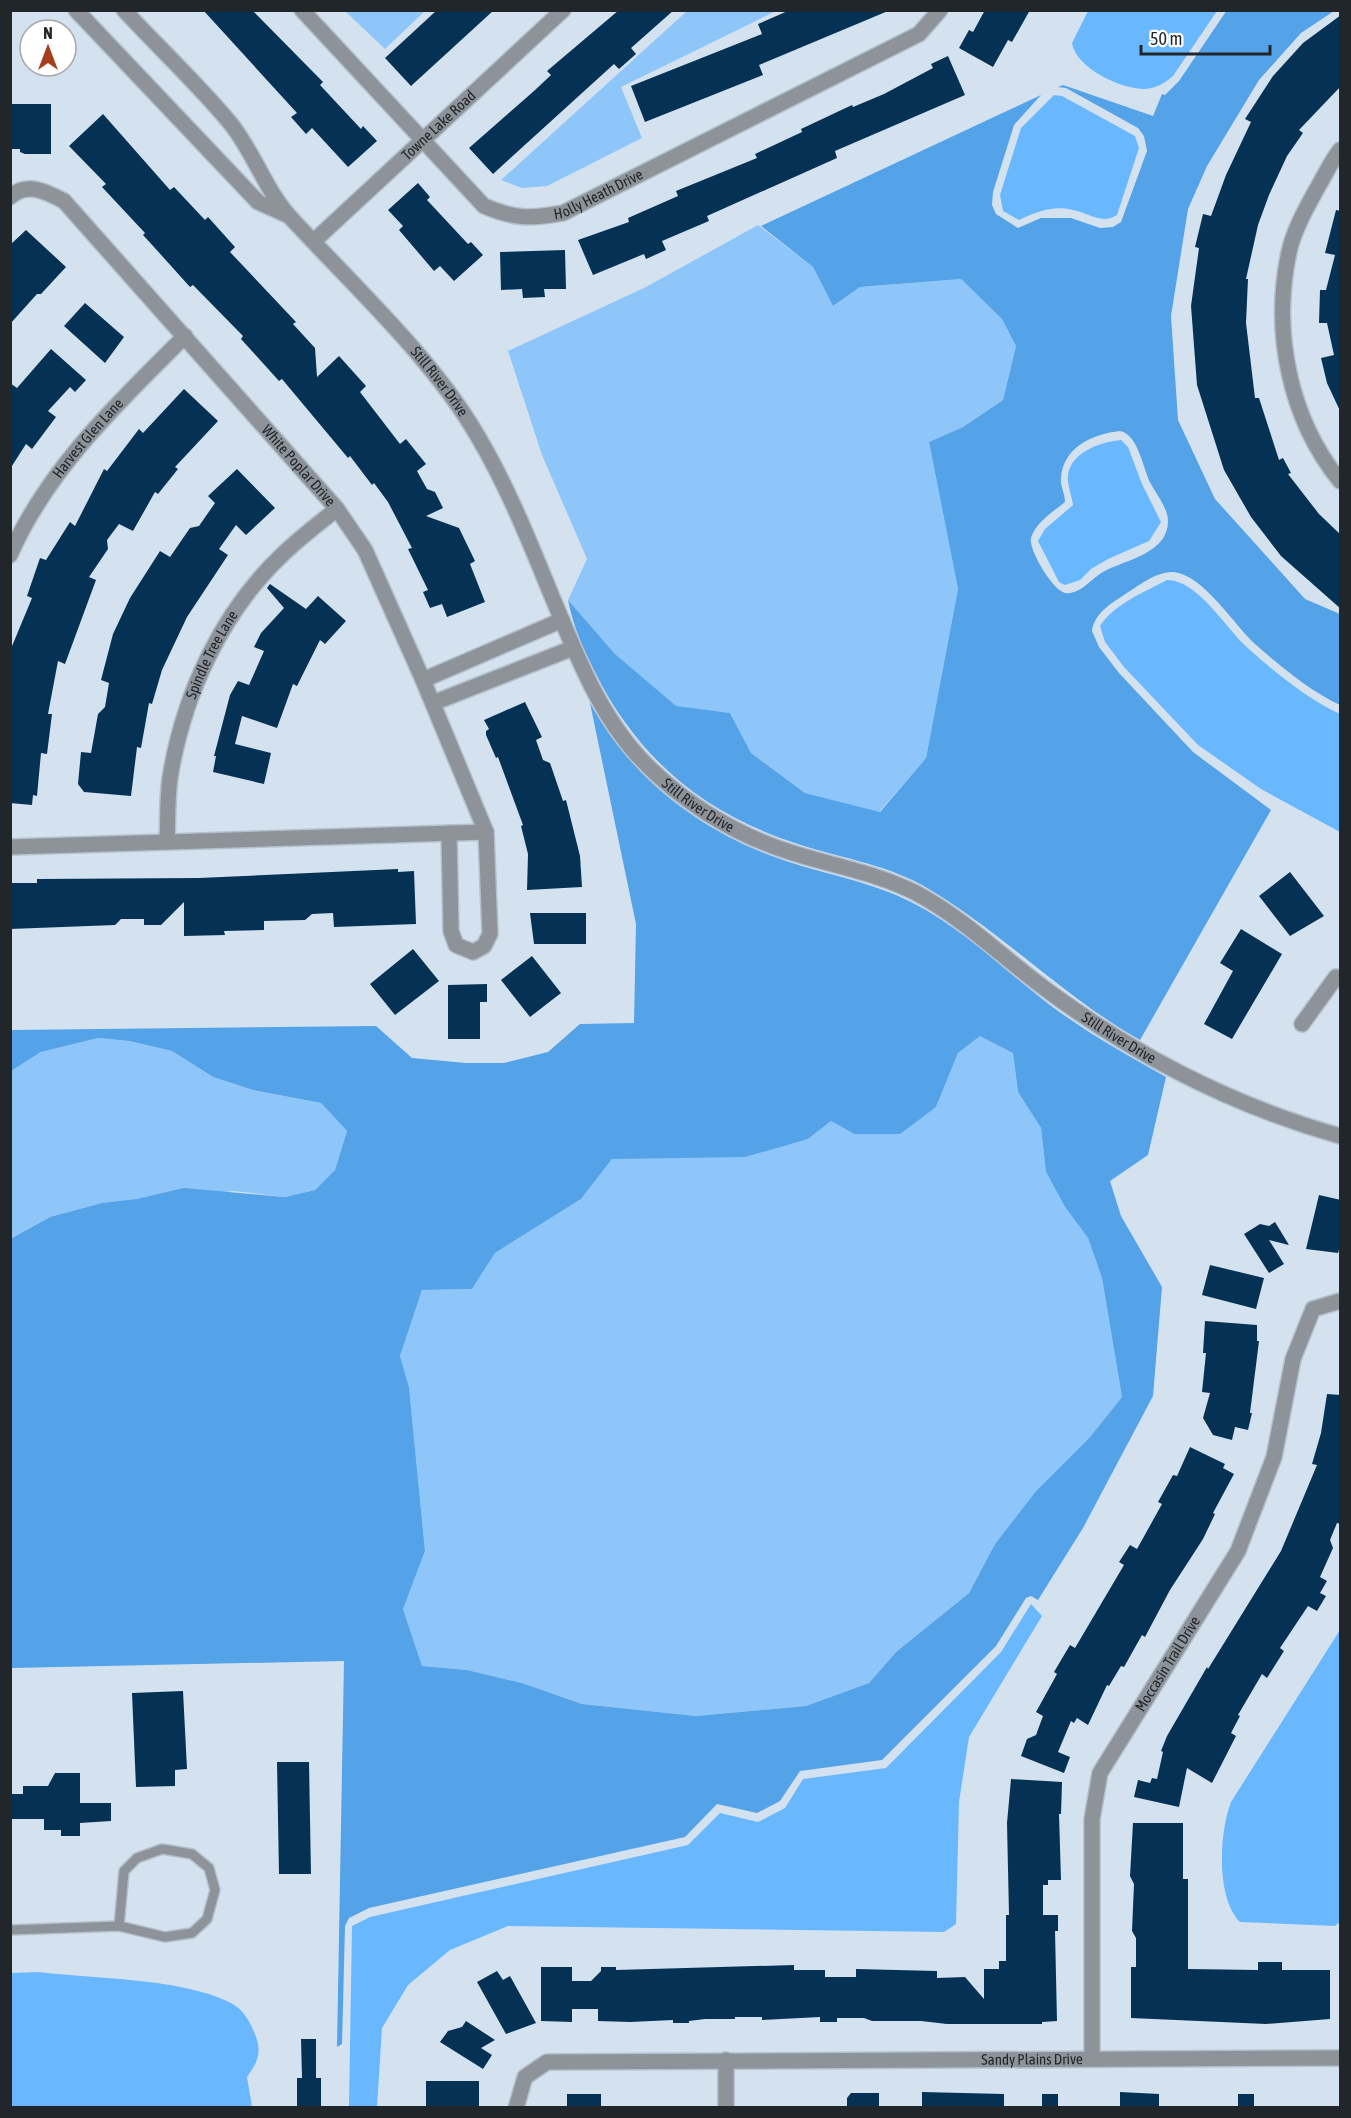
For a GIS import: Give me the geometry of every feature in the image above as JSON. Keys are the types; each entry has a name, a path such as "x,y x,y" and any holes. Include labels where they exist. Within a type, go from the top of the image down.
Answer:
{"street":[{"name":"Still River Drive","path":"76,10 258,202 287,215"},
{"name":"Still River Drive","path":"124,10 232,126 287,215 314,241 428,367 475,430 512,498 573,648 600,703 637,755 673,790 720,822 788,852 870,874 916,893 975,932 1053,995 1120,1041 1204,1086 1298,1124 1341,1136"},
{"name":"Holly Heath Drive","path":"302,10 484,206 508,216 534,219 563,213 919,34 940,10"},
{"name":"Towne Lake Road","path":"314,241 563,10"},
{"path":"1341,150 1308,205 1289,250 1283,325 1289,378 1297,402 1312,436 1341,481"},
{"name":"White Poplar Drive","path":"10,197 16,192 41,188 64,201 337,509 365,550 433,703 486,832 490,934 484,946 473,952 456,945 451,931 449,833"},
{"name":"Harvest Glen Lane","path":"10,555 22,527 92,429 185,336"},
{"name":"Spindle Tree Lane","path":"167,842 170,779 180,733 204,664 238,604 280,556 337,509"},
{"path":"423,680 562,620"},
{"path":"500,646 512,672"},
{"path":"433,703 573,648"},
{"path":"10,847 486,832"},
{"path":"1302,1024 1336,977 1341,978"},
{"name":"Moccasin Trail Drive","path":"1092,2058 1092,1819 1100,1773 1238,1551 1274,1457 1293,1359 1313,1309 1341,1301"},
{"name":"Sandy Plains Drive","path":"516,2108 525,2077 547,2062 1341,2058"},
{"path":"726,2060 726,2108"}],"lane":[{"path":"10,1930 119,1926 165,1937 192,1933 207,1919 215,1890 209,1868 192,1854 162,1849 137,1858 124,1871 119,1926"}],"shaded area":[{"path":"1088,10 1217,11 1173,76 1160,85 1143,89 1111,81 1081,61 1072,43"},
{"path":"1227,10 1334,11 1301,33 1259,80 1207,166 1188,209 1171,316 1178,420 1215,499 1305,599 1340,614 1340,705 1307,685 1275,661 1247,636 1207,591 1196,581 1184,575 1167,572 1154,576 1113,602 1096,619 1092,631 1099,647 1119,673 1193,752 1271,810 1140,1040 1111,1023 978,922 922,885 891,871 759,830 729,815 676,778 652,755 612,702 583,646 568,600 615,654 676,706 730,713 751,753 805,793 880,812 926,758 958,589 929,442 963,427 1003,400 1016,346 1002,319 961,279 860,287 833,306 813,267 761,226 1041,95 1014,125 993,192 992,205 996,214 1018,228 1041,218 1071,218 1100,228 1113,227 1121,222 1147,151 1144,136 1138,128 1066,88 1058,87 1063,85 1153,116 1162,94 1165,95 1179,81","holes":["1120,431 1126,434 1136,446 1148,478 1162,502 1168,521 1166,532 1153,548 1103,572 1076,592 1060,591 1048,578 1033,551 1031,543 1033,532 1041,522 1065,502 1061,478 1063,467 1073,450 1100,435"]},
{"path":"345,11 425,11 385,49"},
{"path":"687,11 776,11 621,87 642,138 547,186 522,188 501,180"},
{"path":"1054,95 1062,96 1135,136 1139,148 1117,215 1111,218 1101,219 1059,208 1039,212 1019,220 1003,211 1000,195 1021,128"},
{"path":"758,225 813,267 833,306 860,287 961,279 1002,319 1016,346 1003,400 963,427 929,442 958,589 926,758 879,812 805,793 751,753 730,713 676,707 615,654 568,600 587,559 542,455 508,351 646,287"},
{"path":"1121,440 1128,447 1142,484 1161,522 1149,541 1108,559 1091,569 1080,580 1065,585 1059,582 1038,541 1045,529 1073,505 1068,482 1072,464 1085,451 1103,443"},
{"path":"1167,580 1179,582 1190,588 1212,608 1241,642 1271,668 1305,693 1340,714 1340,832 1261,789 1198,745 1124,667 1105,642 1100,626 1113,611 1130,599"},
{"path":"590,703 607,731 649,780 699,819 756,850 881,889 911,902 964,936 1060,1013 1166,1077 1148,1155 1110,1181 1121,1216 1162,1287 1153,1396 1083,1528 1038,1600 1031,1596 1026,1598 996,1646 882,1760 800,1771 780,1801 757,1813 717,1804 685,1837 369,1908 349,1918 345,1926 342,2044 337,2047 344,1661 11,1668 10,1239 50,1217 102,1203 137,1199 184,1188 285,1197 315,1190 335,1170 347,1131 321,1103 253,1090 213,1077 172,1051 129,1041 98,1038 41,1052 11,1071 11,1030 376,1026 412,1058 466,1063 504,1063 548,1052 580,1024 634,1023 636,924","holes":["980,1036 1013,1053 1018,1092 1041,1128 1046,1172 1065,1207 1088,1238 1102,1278 1122,1397 1090,1437 1036,1491 995,1544 969,1593 896,1652 869,1683 806,1706 696,1716 582,1704 522,1683 467,1670 422,1666 403,1609 425,1551 409,1387 400,1356 422,1290 472,1289 495,1253 581,1199 612,1159 745,1157 808,1139 831,1121 854,1134 900,1134 936,1107 958,1053"]},
{"path":"981,1035 1013,1053 1018,1092 1041,1128 1046,1172 1065,1207 1088,1238 1102,1278 1122,1397 1090,1437 1036,1491 995,1544 969,1593 896,1652 869,1683 806,1706 696,1716 582,1704 522,1683 467,1670 422,1666 403,1609 425,1551 409,1387 400,1356 422,1290 472,1289 495,1253 581,1199 612,1159 808,1139 831,1121 854,1134 936,1107 958,1053"},
{"path":"98,1038 128,1041 172,1051 213,1077 253,1090 321,1103 347,1131 335,1170 315,1190 285,1197 234,1191 102,1203 50,1217 11,1238 11,1071 41,1052"},
{"path":"1031,1604 1042,1616 969,1737 959,1802 956,1924 944,1932 508,1926 450,1950 408,1985 382,2028 377,2107 349,2107 352,1926 370,1917 688,1845 720,1813 758,1822 785,1808 803,1779 886,1768 1001,1652"},
{"path":"1340,1630 1340,1922 1335,1926 1240,1922 1232,1911 1223,1882 1222,1847 1231,1802"},
{"path":"39,1972 186,1988 209,1994 234,2005 249,2021 259,2048 258,2058 247,2077 252,2107 11,2107 11,1973"}],"building":[{"path":"203,10 252,10 323,82 320,85 361,129 363,126 377,141 348,167 312,128 306,134 291,117 297,113"},
{"path":"437,10 494,10 411,86 385,58"},
{"path":"619,10 674,10 631,48 636,54 619,69 614,64 493,174 469,148 551,75 547,71"},
{"path":"790,10 888,11 759,65 763,75 645,122 631,86 762,34 758,24"},
{"path":"985,10 1030,10 1012,42 1008,40 993,67 959,48 969,30 973,32"},
{"path":"1341,15 1341,86 1299,130 1303,133 1287,156 1269,195 1258,225 1246,279 1248,279 1246,323 1255,398 1259,398 1279,460 1283,458 1291,473 1288,474 1319,514 1341,535 1341,609 1281,556 1251,517 1224,470 1197,385 1191,306 1199,248 1195,247 1203,214 1211,216 1226,175 1251,122 1245,119 1273,76 1303,43"},
{"path":"948,56 965,95 835,151 837,158 707,216 709,221 662,241 666,250 646,259 644,254 593,275 578,240 629,222 628,218 678,196 676,191 757,158 755,154 802,132 801,129 852,105 853,107 884,94 933,68 931,64"},
{"path":"11,104 51,104 51,154 25,154 20,152 20,149 11,149"},
{"path":"103,114 170,190 174,187 205,220 208,217 235,247 230,252 296,322 293,324 315,348 317,377 339,356 366,386 360,392 400,444 406,439 426,464 417,471 427,489 435,492 443,508 426,516 459,528 475,561 470,564 485,602 447,617 442,604 430,608 423,592 428,590 408,549 412,548 388,502 374,483 372,485 350,456 348,458 282,379 279,381 241,339 243,336 193,285 190,287 143,235 145,233 102,187 106,184 69,146"},
{"path":"418,183 430,197 427,200 468,244 471,242 483,255 454,281 440,266 434,271 399,230 403,226 388,210"},
{"path":"1336,210 1341,211 1341,413 1327,383 1321,358 1334,355 1327,323 1319,323 1320,290 1326,290 1335,255 1325,253"},
{"path":"26,230 66,267 10,324 10,245"},
{"path":"565,250 566,289 544,289 545,297 523,298 522,289 501,290 500,252"},
{"path":"85,303 124,337 105,363 64,326"},
{"path":"51,349 86,380 75,392 70,387 48,411 56,417 32,449 26,444 10,469 10,383 17,388"},
{"path":"184,389 218,421 175,467 178,469 158,494 155,492 133,531 119,524 107,540 108,549 89,577 96,580 65,664 58,661 48,714 52,714 47,754 41,753 37,796 33,795 32,805 10,803 10,651 32,598 27,596 40,558 46,560 70,522 75,526 104,469 107,471 139,429 143,433"},
{"path":"237,469 275,508 246,535 236,525 219,549 228,555 187,617 162,670 152,704 149,703 141,748 137,747 131,796 84,792 78,784 81,752 91,753 98,714 105,707 109,683 101,680 113,634 130,598 160,551 170,557 190,528 199,526 215,503 208,496"},
{"path":"270,584 306,609 318,596 346,621 325,644 320,640 297,686 293,684 277,728 242,716 235,744 271,753 264,784 213,772 216,756 214,756 230,695 238,681 249,685 264,651 254,647 261,633 284,608 267,588"},
{"path":"525,702 542,737 536,740 543,760 550,763 563,801 566,800 580,856 582,887 527,890 528,854 521,826 523,825 498,757 496,758 486,735 489,729 484,720"},
{"path":"398,869 398,872 414,871 416,924 334,927 333,913 312,914 305,920 264,921 264,930 224,931 225,935 184,936 184,902 161,925 144,925 144,919 121,919 115,925 10,929 10,883 37,883 37,879 199,878"},
{"path":"1290,872 1324,916 1290,936 1259,896"},
{"path":"530,913 586,913 586,944 534,944"},
{"path":"1241,929 1282,954 1232,1039 1204,1024 1233,971 1220,963"},
{"path":"413,949 439,981 395,1015 370,984"},
{"path":"532,956 561,993 530,1017 501,980"},
{"path":"487,984 487,1002 480,1002 480,1039 448,1039 448,985"},
{"path":"1319,1195 1341,1200 1341,1242 1338,1253 1306,1249"},
{"path":"1275,1222 1289,1245 1269,1240 1284,1264 1269,1273 1244,1234 1260,1224 1269,1226"},
{"path":"1210,1265 1264,1278 1256,1309 1202,1295"},
{"path":"1205,1321 1257,1325 1257,1341 1259,1341 1250,1413 1252,1413 1248,1430 1235,1427 1232,1440 1213,1435 1203,1418 1210,1393 1202,1392 1206,1353 1203,1353"},
{"path":"1327,1394 1341,1395 1341,1524 1337,1523 1330,1540 1333,1548 1320,1577 1327,1581 1320,1593 1326,1596 1317,1611 1308,1606 1280,1648 1284,1651 1267,1678 1262,1674 1238,1715 1240,1716 1231,1733 1236,1736 1212,1783 1187,1768 1179,1807 1134,1797 1138,1780 1150,1783 1152,1778 1157,1779 1163,1752 1161,1751 1167,1736 1207,1667 1208,1669 1281,1551 1317,1465 1312,1464 1321,1433"},
{"path":"1190,1447 1225,1464 1223,1468 1234,1474 1213,1513 1215,1514 1203,1539 1170,1590 1145,1637 1142,1635 1124,1667 1121,1666 1109,1686 1107,1685 1088,1725 1077,1718 1074,1723 1071,1721 1058,1752 1070,1757 1064,1773 1021,1756 1027,1739 1036,1735 1043,1716 1036,1712 1057,1674 1054,1672 1070,1645 1075,1648 1124,1565 1119,1562 1130,1545 1137,1549 1162,1504 1158,1502 1173,1475 1177,1476"},
{"path":"183,1691 187,1769 175,1770 175,1786 136,1787 132,1693"},
{"path":"277,1762 309,1762 311,1874 279,1874"},
{"path":"55,1773 80,1773 80,1803 111,1803 111,1821 80,1823 80,1836 61,1836 61,1830 44,1830 44,1819 10,1819 10,1794 23,1794 23,1786 48,1786"},
{"path":"1011,1779 1062,1782 1061,1814 1059,1814 1061,1880 1048,1880 1048,1885 1043,1885 1043,1915 1058,1915 1058,1931 1055,1931 1057,2021 1042,2022 1042,2024 947,2024 921,2021 872,2021 864,2018 837,2018 837,2022 820,2022 820,2017 762,2020 762,2017 735,2017 735,2019 689,2021 689,2023 673,2023 673,2020 630,2022 598,2021 598,2009 572,2009 572,2022 541,2021 541,1967 572,1967 572,1981 591,1981 601,1971 601,1967 616,1967 616,1970 794,1965 794,1970 825,1970 825,1977 856,1977 856,1969 937,1971 937,1978 965,1977 984,1999 984,1969 999,1969 999,1961 1006,1961 1006,1915 1009,1915 1007,1823"},
{"path":"1133,1823 1183,1823 1183,1879 1188,1879 1188,1969 1258,1970 1258,1962 1282,1962 1282,1970 1330,1970 1330,2019 1266,2024 1131,2018 1131,1967 1136,1967 1136,1938 1132,1931 1134,1884 1130,1876"},
{"path":"497,1971 503,1980 510,1976 536,2023 506,2034 477,1982"},
{"path":"466,2021 495,2040 481,2048 492,2055 483,2069 440,2042 448,2031 462,2027"},
{"path":"301,2039 316,2039 316,2078 321,2078 321,2108 297,2108 297,2078 302,2078"},
{"path":"426,2081 479,2081 479,2108 426,2108"},
{"path":"922,2092 1004,2094 1004,2108 922,2108"},
{"path":"1120,2092 1159,2094 1159,2108 1120,2108"},
{"path":"851,2093 879,2093 879,2108 847,2108 847,2098"},
{"path":"567,2094 601,2094 601,2108 567,2108"},
{"path":"1042,2094 1058,2094 1058,2108 1042,2108"},
{"path":"1238,2094 1254,2094 1254,2108 1238,2108"}]}
